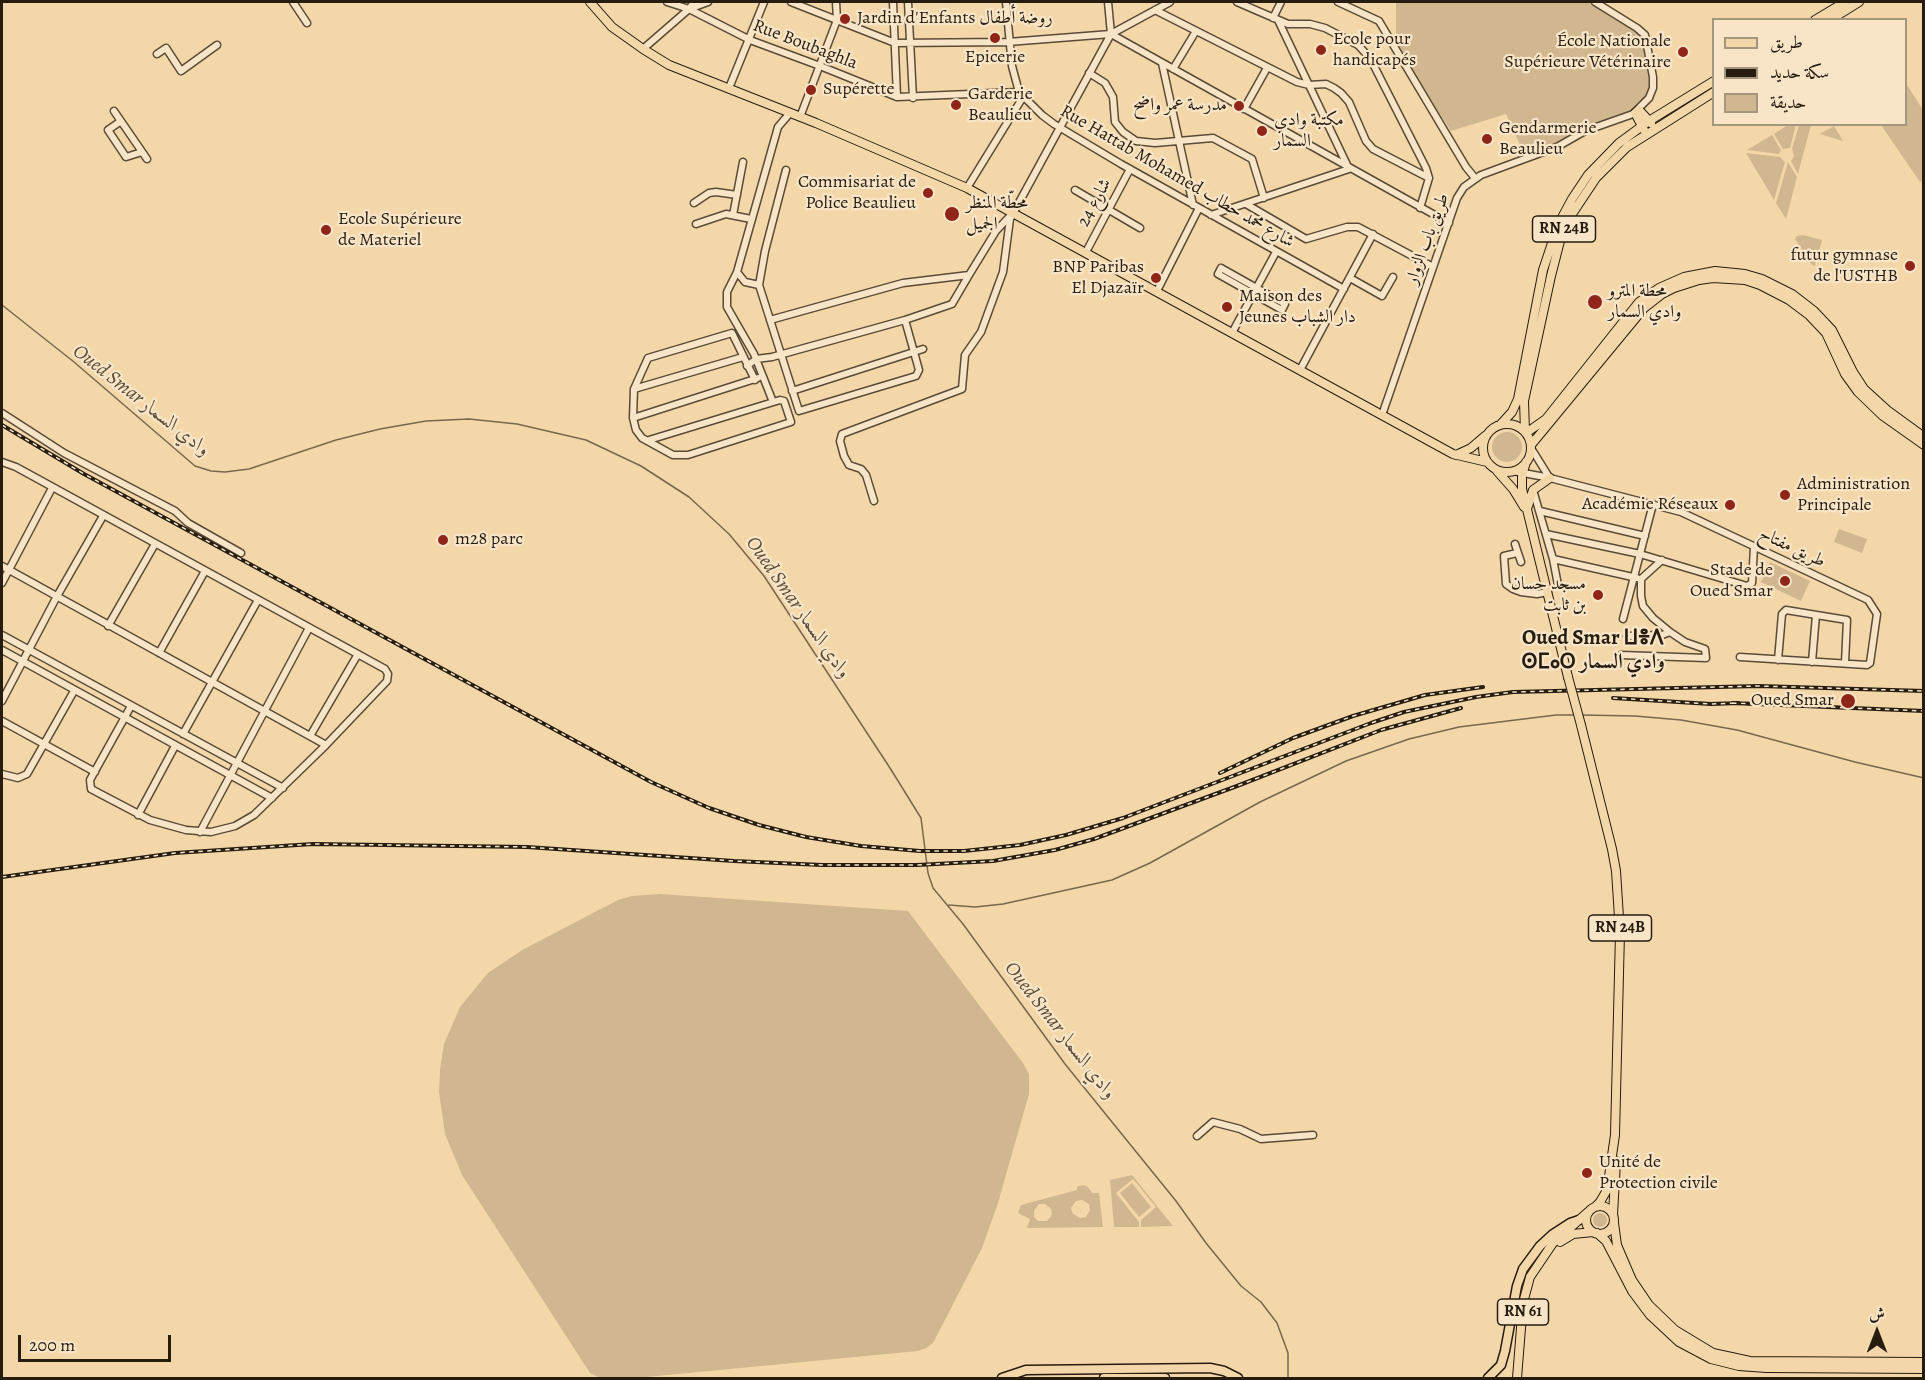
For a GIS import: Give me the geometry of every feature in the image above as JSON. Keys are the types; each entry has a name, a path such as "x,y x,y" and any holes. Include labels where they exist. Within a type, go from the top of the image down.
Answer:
{"highway":[{"path":"1488,1378 1501,1365 1506,1351 1517,1286 1523,1269 1540,1246 1553,1234 1579,1220"},
{"path":"1002,1378 1026,1370 1210,1368 1224,1371 1238,1378"},
{"path":"1104,1378 1165,1378"}],"main road":[{"path":"590,2 612,27 669,64 790,112 967,188 1456,455 1489,464 1506,472 1514,471 1526,462"},
{"path":"1818,18 1845,2"},
{"path":"1833,18 1859,2"},
{"path":"1456,455 1471,448 1489,430 1501,424 1515,406 1545,284 1543,270 1558,225 1580,186 1608,153 1641,126 1712,82"},
{"name":"RN 24B","path":"1525,432 1524,411 1545,284 1551,276 1555,255 1565,227 1587,190 1616,157 1650,131 1712,93"},
{"path":"1637,111 1649,121 1650,131"},
{"path":"1637,111 1641,126 1650,131"},
{"path":"1543,270 1551,276"},
{"path":"1525,432 1542,422 1632,310 1648,295 1684,277 1698,273 1723,272 1745,274 1762,279 1792,294 1814,311 1832,330 1864,389 1923,437"},
{"path":"1548,592 1522,489 1523,472 1531,446 1644,308 1674,288 1713,278 1745,280 1789,300 1809,315 1826,333 1845,374 1858,392 1883,416 1923,445"},
{"path":"1524,411 1529,418 1542,422"},
{"path":"1501,424 1514,424 1525,432 1531,446"},
{"path":"1485,436 1482,449 1489,464 1513,489 1528,514"},
{"path":"1528,514 1533,490 1550,478"},
{"name":"RN 24B","path":"1548,592 1608,827 1616,871 1620,942 1615,1135"},
{"path":"1615,1135 1607,1190 1600,1202 1588,1212 1586,1221 1595,1233 1606,1241 1632,1291 1650,1316 1680,1342 1711,1359 1738,1366 1923,1369"},
{"path":"1615,1135 1614,1219 1617,1245 1632,1280 1648,1305 1675,1330 1713,1353 1750,1361 1923,1362"},
{"path":"1595,1207 1604,1206 1614,1219"},
{"name":"RN 61","path":"1517,1378 1525,1290 1530,1277 1546,1251 1588,1212"},
{"path":"1595,1233 1609,1230 1614,1219"},
{"name":"RN 61","path":"1546,1251 1573,1234 1595,1233"}],"street":[{"path":"293,2 307,23"},
{"name":"Rue Boubaghla","path":"667,2 689,9 750,40 897,97 1021,95"},
{"path":"643,49 694,2"},
{"path":"689,9 708,2"},
{"path":"729,88 764,2"},
{"path":"791,2 895,44 1008,42 1111,33 1170,2"},
{"path":"800,117 837,20 836,2"},
{"path":"893,2 897,97"},
{"path":"908,2 913,98"},
{"path":"967,188 1021,95 1012,66 1008,42 1006,2"},
{"path":"873,501 866,475 861,469 849,465 844,456 840,441 842,434 962,389 963,360 981,332 1002,272 1009,224 1013,213 1111,33 1108,2"},
{"path":"1237,2 1287,24 1310,24 1325,28 1358,45 1370,58 1417,149 1429,178 1420,208"},
{"path":"1281,2 1276,19 1349,169"},
{"path":"1338,2 1379,21 1466,167 1475,178 1557,147 1585,131 1637,111 1648,98 1653,83 1645,35 1595,2"},
{"path":"1155,10 1297,82 1309,85 1326,84 1341,93 1349,102 1366,141 1373,149 1429,178"},
{"path":"1173,69 1196,31"},
{"path":"1111,33 1244,110 1449,223"},
{"path":"157,54 166,48 181,71 217,45"},
{"path":"1157,291 1196,207 1162,63"},
{"path":"1244,110 1267,68"},
{"path":"1089,73 1105,83 1113,97 1115,122 1123,132 1136,141 1155,143 1213,138 1252,159 1264,198"},
{"name":"Rue Hattab Mohamed شارع محمد حطاب","path":"1021,95 1060,128 1344,290"},
{"path":"114,111 147,159"},
{"path":"772,402 756,359 727,307 727,292 737,272 777,127 790,112"},
{"path":"121,121 108,130 126,157 142,152"},
{"path":"733,215 743,162"},
{"name":"شارع 24","path":"1086,252 1130,169"},
{"path":"1211,215 1349,169"},
{"path":"786,170 765,251 759,285 797,408 802,411 916,376 919,370 905,320"},
{"name":"طريق باب الزوار","path":"1382,416 1432,267 1461,192 1475,178"},
{"path":"1075,190 1140,228"},
{"path":"694,203 709,193 737,195"},
{"path":"1246,204 1306,239 1347,227 1358,227 1432,267"},
{"path":"747,366 756,359 905,320 952,304 999,226 1013,213"},
{"path":"696,224 719,216 733,215 751,219"},
{"path":"1300,369 1373,234"},
{"path":"1232,333 1276,252"},
{"path":"1221,268 1254,291 1218,274 1221,268"},
{"path":"737,272 745,282 759,285"},
{"path":"770,320 903,282 969,275"},
{"path":"1350,278 1382,296 1393,277"},
{"path":"649,440 780,400 784,401 791,422 681,456 673,455 642,438 636,430 633,418 634,389 648,358 732,333 755,380"},
{"path":"792,391 923,349"},
{"path":"634,389 743,357"},
{"path":"633,418 762,377"},
{"path":"2,413 64,453 176,511 188,523 241,553"},
{"path":"1531,446 1550,478"},
{"path":"2,462 16,467 385,669 388,678 326,745 254,815 223,830 200,832 162,824 138,815 93,792 90,784 95,772 131,706"},
{"name":"طريق مفتاح","path":"1514,471 1681,512 1868,600 1877,614 1870,663 1867,665 1740,657"},
{"path":"2,583 52,488"},
{"path":"1533,490 1558,585"},
{"path":"1623,620 1637,578 1640,554 1653,504"},
{"path":"1540,510 1645,536"},
{"path":"2,701 56,598 103,516"},
{"path":"1546,534 1640,554 1746,586 1752,583 1754,547"},
{"path":"1515,543 1521,562"},
{"path":"108,626 155,544"},
{"path":"1517,553 1504,556 1506,584 1513,590 1521,592 1537,594 1548,592"},
{"path":"1553,559 1637,578 1662,560"},
{"path":"2,566 56,598 326,745"},
{"path":"159,653 205,571"},
{"path":"1621,655 1706,658 1705,649 1685,642 1653,618 1643,606 1637,578"},
{"path":"183,734 258,600"},
{"path":"1778,660 1783,611 1847,620 1845,663"},
{"path":"1812,662 1816,615"},
{"path":"200,832 309,628"},
{"path":"1627,636 1662,635 1670,632"},
{"path":"2,635 283,788"},
{"path":"1685,642 1686,656"},
{"path":"2,650 272,798"},
{"path":"310,736 358,654"},
{"path":"2,774 18,778 25,777 74,691"},
{"path":"2,721 95,772"},
{"path":"138,815 175,746"},
{"path":"1197,1136 1213,1122 1240,1129 1261,1139 1313,1135"}],"green space":[{"path":"1396,2 1588,2 1640,34 1652,89 1639,107 1575,132 1572,139 1525,156 1506,114 1451,131 1396,48"},
{"path":"1907,85 1923,110 1924,180 1920,182 1882,126 1907,126"},
{"path":"1786,126 1796,126 1790,148 1783,149 1774,134"},
{"path":"1799,126 1811,126 1798,174 1791,161 1794,156 1792,149"},
{"path":"1834,126 1843,141 1820,134"},
{"path":"1772,135 1781,150 1779,154 1747,150"},
{"path":"1746,153 1780,157 1785,162 1774,200"},
{"path":"1788,162 1797,177 1786,219 1776,203"},
{"path":"1803,235 1822,240 1815,266 1811,264 1795,239"},
{"path":"1507,432 1518,436 1522,447 1518,458 1507,462 1496,458 1492,447 1496,436"},
{"path":"1839,529 1867,539 1862,553 1834,542"},
{"name":"Stade de Oued Smar","path":"1770,562 1810,581 1801,601 1761,582"},
{"path":"660,894 908,911 1023,1063 1029,1074 1029,1094 998,1203 982,1248 933,1343 926,1348 918,1351 636,1378 600,1378 590,1373 462,1175 445,1134 439,1092 444,1044 460,1007 488,973 524,949 618,900 632,896"},
{"path":"1132,1175 1173,1226 1141,1227 1141,1220 1156,1207 1133,1179 1116,1193 1139,1222 1139,1227 1114,1227 1110,1180"},
{"path":"1132,1183 1151,1207 1139,1217 1120,1193"},
{"path":"1083,1185 1088,1187 1092,1193 1099,1193 1103,1227 1027,1228 1030,1219 1018,1213 1021,1205 1077,1190 1077,1187","holes":["1082,1200 1089,1204 1090,1210 1086,1217 1080,1218 1073,1214 1071,1208 1076,1201","1039,1204 1045,1204 1051,1209 1052,1215 1047,1221 1038,1221 1034,1217 1034,1211"]},
{"path":"1600,1213 1605,1215 1607,1220 1605,1225 1600,1227 1595,1225 1593,1220 1595,1215"}],"waterway":[{"name":"Oued Smar وادي السمار","path":"2,305 74,362 195,466 211,471 249,469 336,440 380,429 426,421 469,419 517,424 586,440 641,466 689,497 729,534 764,576 890,768 921,818 928,873 933,888 963,924 1065,1064 1176,1201 1206,1243 1241,1286 1261,1302 1277,1323 1288,1353 1288,1378"},
{"path":"949,905 975,907 1003,904 1112,880 1150,863 1260,802 1346,761 1409,739 1459,727 1556,715 1576,715"},
{"path":"1581,715 1681,720 1737,730 1924,778"}],"railway":[{"path":"2,425 84,474 651,782 709,808 759,825 806,837 861,846 920,851 964,851 1020,845 1066,835 1123,818 1371,723 1404,712 1476,697 1513,692 1759,686 1924,691"},
{"path":"1220,773 1293,738 1353,716 1425,695 1483,687"},
{"path":"1613,698 1711,704 1739,703"},
{"path":"1732,703 1924,711"},
{"path":"2,877 175,853 313,844 527,847 822,865 917,865 993,861 1055,850 1094,839 1381,730 1461,708"}],"place":[{"name":"Jardin d'Enfants روضة أطفال","path":"845,19"},
{"name":"Epicerie","path":"995,38"},
{"name":"Ecole pour handicapés","path":"1321,50"},
{"name":"École Nationale Supérieure Vétérinaire","path":"1683,52"},
{"name":"Supérette","path":"811,90"},
{"name":"Garderie Beaulieu","path":"956,105"},
{"name":"مدرسة عمر واضح","path":"1239,106"},
{"name":"مكتبة وادي السمار","path":"1262,131"},
{"name":"Gendarmerie Beaulieu","path":"1487,139"},
{"name":"Commisariat de Police Beaulieu","path":"928,193"},
{"name":"محطّة المنظر الجميل","path":"952,214"},
{"name":"Ecole Supérieure de Materiel","path":"326,230"},
{"name":"futur gymnase de l'USTHB","path":"1910,266"},
{"name":"BNP Paribas El Djazaïr","path":"1156,278"},
{"name":"محطة المترو وادي السمار","path":"1595,302"},
{"name":"Maison des Jeunes دار الشباب","path":"1227,307"},
{"name":"Administration Principale","path":"1785,495"},
{"name":"Académie Réseaux","path":"1730,505"},
{"name":"m28 parc","path":"443,540"},
{"name":"Stade de Oued Smar","path":"1785,581"},
{"name":"مسجد حسان بن ثابت","path":"1598,595"},
{"name":"Oued Smar","path":"1848,701"},
{"name":"Unité de Protection civile","path":"1587,1173"}],"district":[{"name":"Oued Smar ⵡⴻⴷ ⵙⵎⴰⵔ وادي السمار","path":"1593,651"}]}
